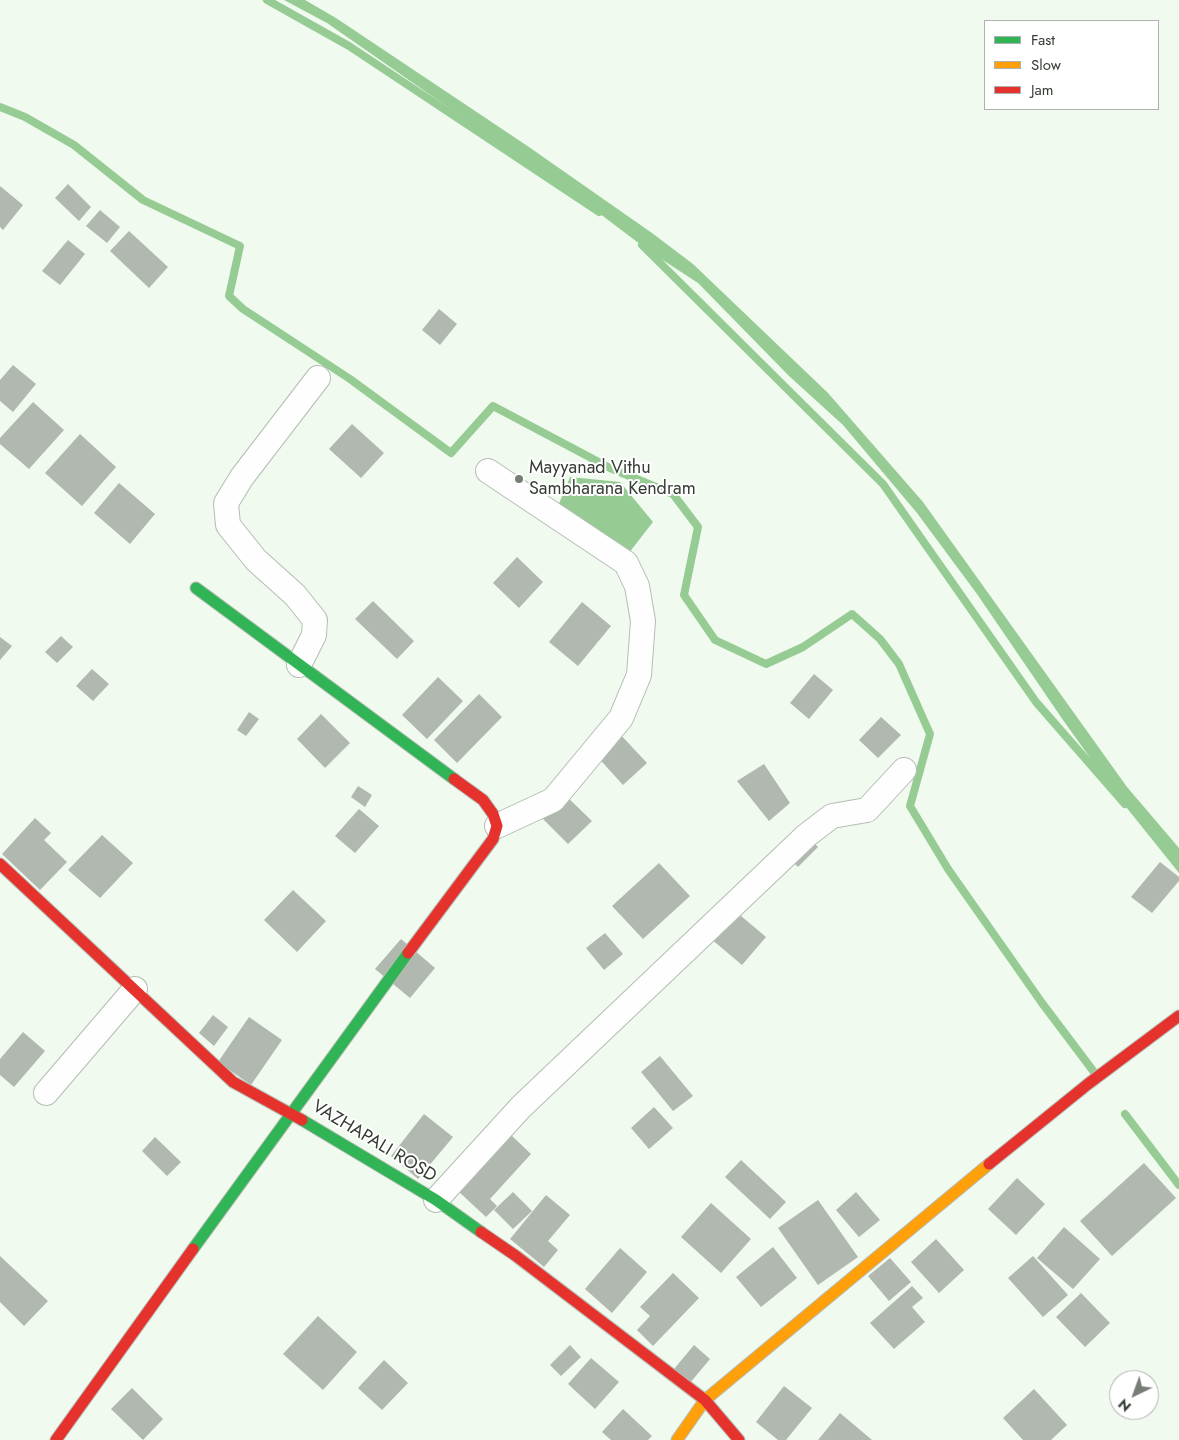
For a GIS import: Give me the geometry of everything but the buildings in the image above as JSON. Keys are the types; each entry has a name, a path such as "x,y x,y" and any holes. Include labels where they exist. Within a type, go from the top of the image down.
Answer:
{"street":[{"path":"300,665 314,635 315,620 295,596 256,560 228,525 226,503 242,477 318,378"},
{"path":"488,471 626,563 637,586 643,621 639,675 621,718 553,800 497,826"},
{"path":"56,1440 291,1113 493,838 497,826 494,814 483,800 196,588"},
{"path":"436,1200 521,1107 806,835 832,816 867,810 904,770"},
{"name":"VAZHAPALI ROSD","path":"0,864 233,1082 291,1113 436,1200 516,1256 705,1400 739,1440"},
{"path":"46,1093 135,989"},
{"path":"678,1440 705,1400 1018,1140 1088,1084 1179,1016"}],"shaded area":[{"path":"284,0 305,0 336,18 526,145 652,233 693,264 828,393 923,502 1127,787 1179,848 1179,873 1118,797 977,594 917,513 843,425 789,376 698,283 649,251 591,207 327,23"},
{"path":"570,477 620,482 653,522 625,558 556,511"}],"waterway":[{"path":"267,0 349,46 599,212"},
{"path":"0,107 25,117 74,145 143,200 240,246 229,296 243,309 350,379 451,453 493,406 610,468 673,494 698,527 684,595 715,640 766,664 803,647 852,614 880,639 899,664 930,734 910,806 948,869 1042,1003 1094,1072"},
{"path":"642,245 883,484 1036,702 1125,804"},
{"path":"1125,1114 1179,1185"}],"traffic: fast":[{"path":"196,588 454,779"},
{"path":"193,1249 408,953"},
{"path":"302,1120 436,1200 481,1232"}],"traffic: slow":[{"path":"677,1440 705,1400 989,1164"}],"traffic: jam":[{"path":"408,953 493,839 497,826 493,814 483,800 454,779"},
{"path":"0,864 233,1082 302,1120"},
{"path":"989,1164 1088,1084 1179,1016"},
{"path":"481,1232 516,1256 705,1400 739,1440"},
{"path":"56,1440 193,1249"}],"place":[{"name":"Mayyanad Vithu Sambharana Kendram","path":"519,479"}]}
